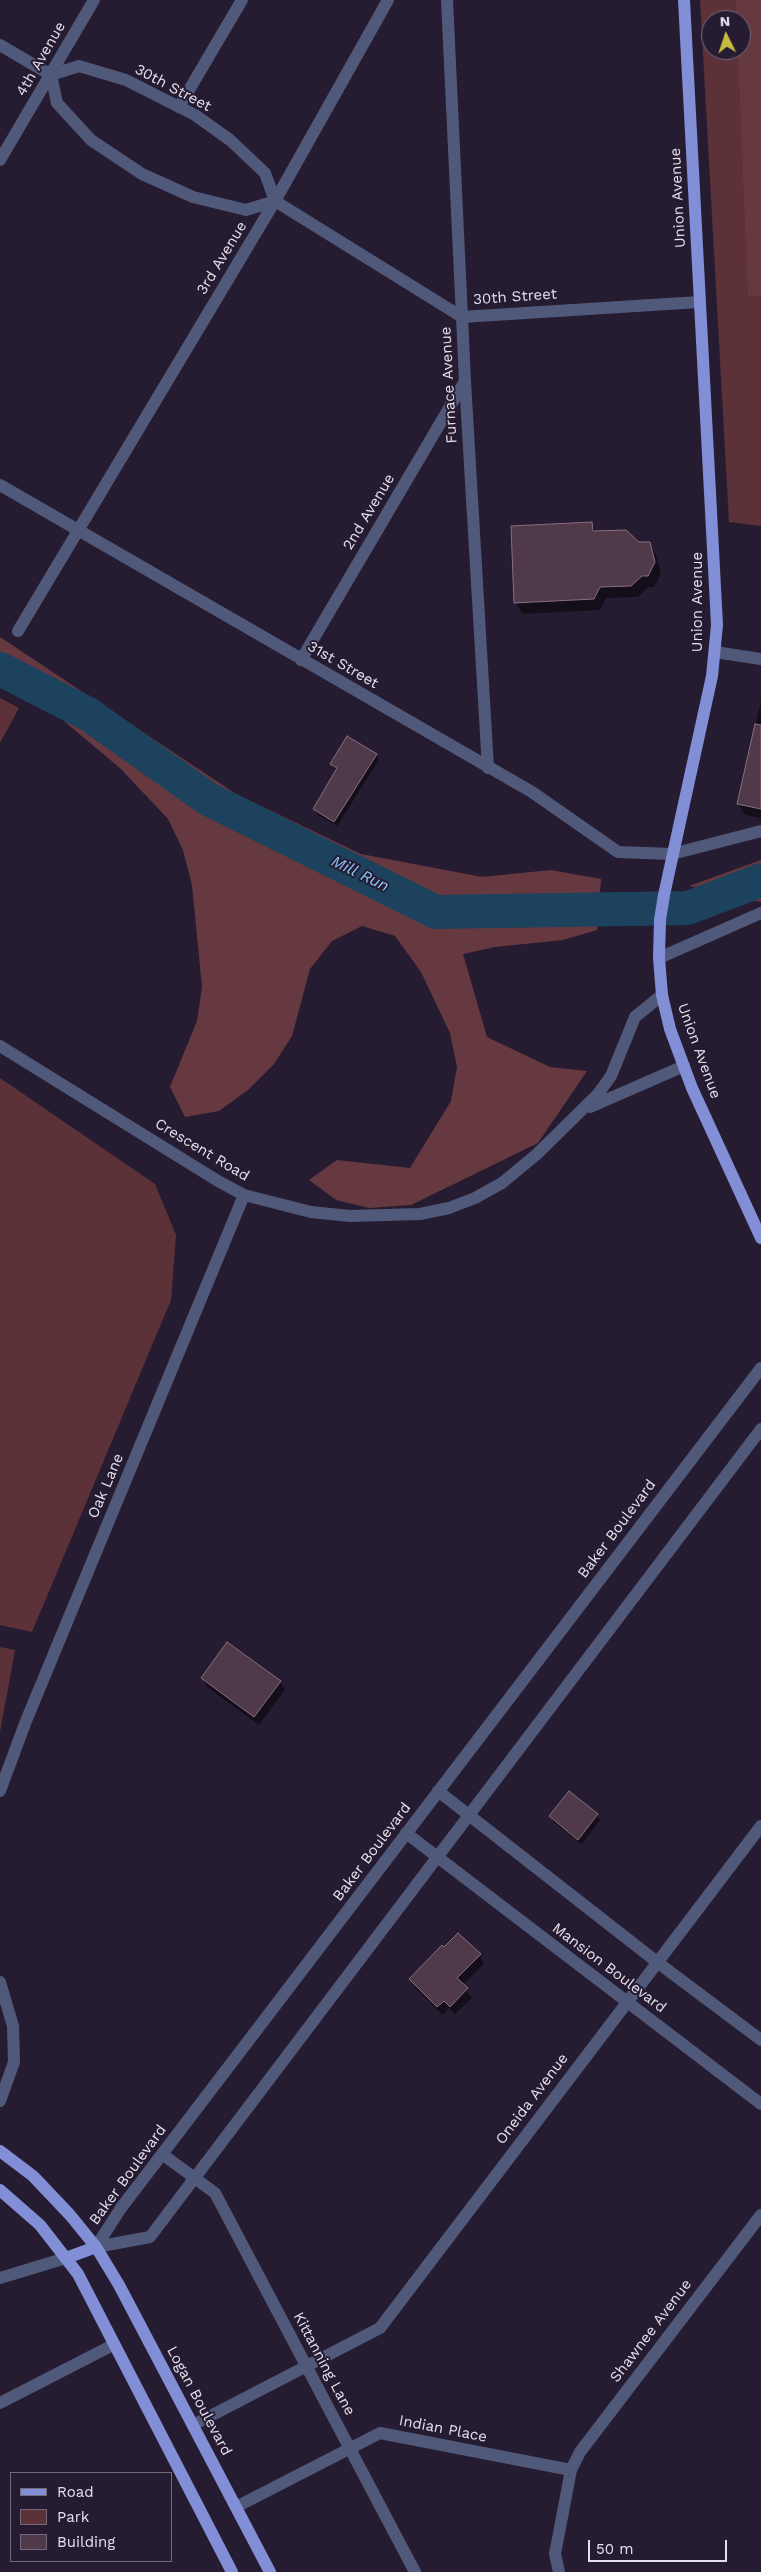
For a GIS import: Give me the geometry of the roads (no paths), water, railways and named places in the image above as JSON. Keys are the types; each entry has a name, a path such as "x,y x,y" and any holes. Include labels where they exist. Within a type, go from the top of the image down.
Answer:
{"main road":[{"name":"Union Avenue","path":"684,0 699,302 713,520 717,625 715,652 704,717 664,895 660,920 659,958 662,995 670,1029 684,1066 761,1238"},
{"name":"Logan Boulevard","path":"0,2152 33,2176 70,2215 96,2247 270,2572"},
{"path":"0,2190 40,2225 78,2274 113,2345 232,2572"},
{"path":"66,2258 96,2247"}],"street":[{"name":"4th Avenue","path":"0,160 94,0"},
{"path":"179,107 242,0"},
{"name":"3rd Avenue","path":"18,631 275,201 388,0"},
{"name":"Furnace Avenue","path":"447,0 465,382 488,768"},
{"path":"0,46 51,75 57,103 91,140 142,174 193,197 246,210 275,201"},
{"name":"30th Street","path":"51,75 79,66 126,80 179,107 230,140 265,173 275,201 462,317 699,302"},
{"name":"2nd Avenue","path":"301,660 465,382"},
{"name":"31st Street","path":"0,484 301,660 532,792 618,852 672,854 761,831"},
{"path":"715,652 761,659"},
{"path":"659,958 761,913"},
{"name":"Crescent Road","path":"0,1046 218,1181 244,1195 311,1212 350,1216 420,1214 449,1208 475,1198 502,1183 537,1154 584,1109 611,1076 635,1017 662,995"},
{"name":"Crescent Road","path":"584,1109 684,1066"},
{"name":"Oak Lane","path":"0,1791 26,1721 244,1195"},
{"name":"Baker Boulevard","path":"96,2247 121,2208 761,1368"},
{"name":"Baker Boulevard","path":"96,2247 150,2237 761,1429"},
{"path":"438,1791 657,1962 761,2040"},
{"name":"Oneida Avenue","path":"193,2426 380,2328 761,1826"},
{"name":"Mansion Boulevard","path":"406,1833 761,2104"},
{"path":"0,1982 13,2026 14,2053 14,2062 0,2100"},
{"name":"Kittanning Lane","path":"162,2154 215,2193 415,2572"},
{"name":"Shawnee Avenue","path":"559,2572 556,2554 572,2470 580,2452 761,2215"},
{"path":"0,2278 66,2258"},
{"path":"0,2404 113,2345"},
{"name":"Indian Place","path":"236,2507 380,2433 572,2470"}],"waterway":[{"name":"Mill Run","path":"0,669 88,714 208,799 436,912 688,908 761,880"}]}
